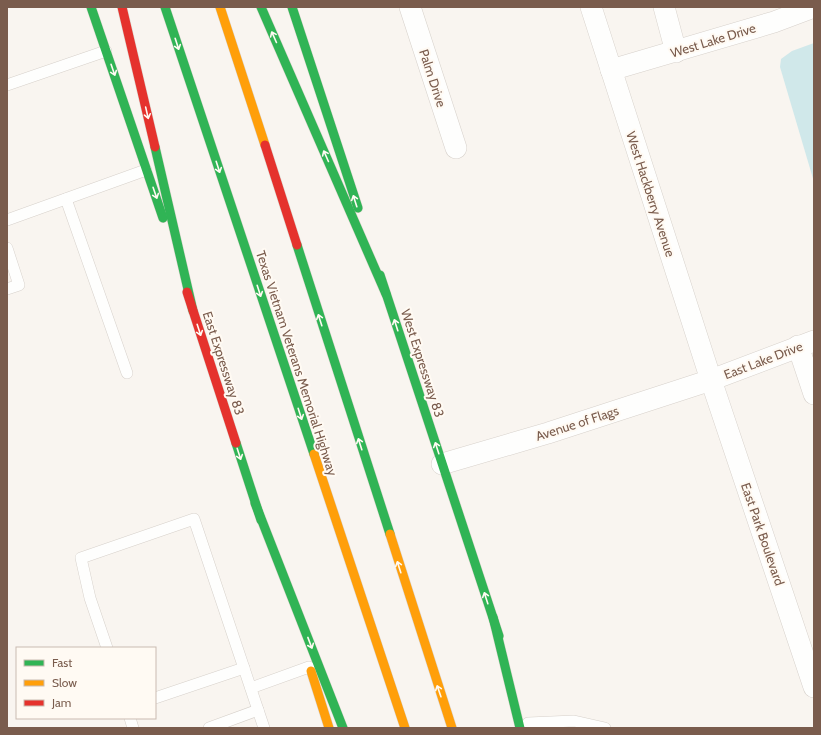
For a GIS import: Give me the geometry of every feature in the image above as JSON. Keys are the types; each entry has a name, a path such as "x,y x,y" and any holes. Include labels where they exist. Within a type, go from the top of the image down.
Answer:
{"main road":[{"name":"East Expressway 83","path":"91,7 193,311 329,728"},
{"path":"122,7 193,311"},
{"name":"Texas Vietnam Veterans Memorial Highway","path":"165,7 405,728"},
{"path":"220,7 452,728"},
{"path":"261,7 386,294"},
{"name":"West Expressway 83","path":"292,7 493,617 526,726"},
{"path":"255,503 344,728"}],"street":[{"name":"Palm Drive","path":"410,7 456,148"},
{"name":"West Hackberry Avenue","path":"591,7 711,380"},
{"path":"664,7 676,52"},
{"name":"West Lake Drive","path":"611,70 676,52 772,14 814,7"},
{"path":"806,344 814,394"},
{"name":"East Lake Drive","path":"711,380 806,344"},
{"name":"Avenue of Flags","path":"442,464 548,433 711,380"},
{"name":"East Park Boulevard","path":"711,380 814,687"}],"lane":[{"path":"7,85 106,52"},
{"path":"7,220 146,170"},
{"path":"66,200 127,373"},
{"path":"7,248 19,285 7,288"},
{"path":"107,647 90,598 81,558 194,519 264,728"},
{"path":"251,688 309,667"},
{"path":"156,698 244,668"},
{"path":"209,728 258,710"},
{"path":"526,726 574,721 605,728"}],"water":[{"path":"814,43 814,182 780,67 781,59 792,51"}],"traffic: fast":[{"path":"91,7 163,218"},
{"path":"165,7 314,454"},
{"path":"261,7 386,294"},
{"path":"292,7 358,208"},
{"path":"155,147 193,311"},
{"path":"297,245 390,534"},
{"path":"380,275 499,636"},
{"path":"236,443 261,520"},
{"path":"255,503 343,728"},
{"path":"493,617 520,728"}],"traffic: slow":[{"path":"220,7 265,145"},
{"path":"314,454 405,728"},
{"path":"390,534 452,728"},
{"path":"311,671 329,728"}],"traffic: jam":[{"path":"122,7 155,147"},
{"path":"265,145 297,245"},
{"path":"187,292 236,443"}]}
